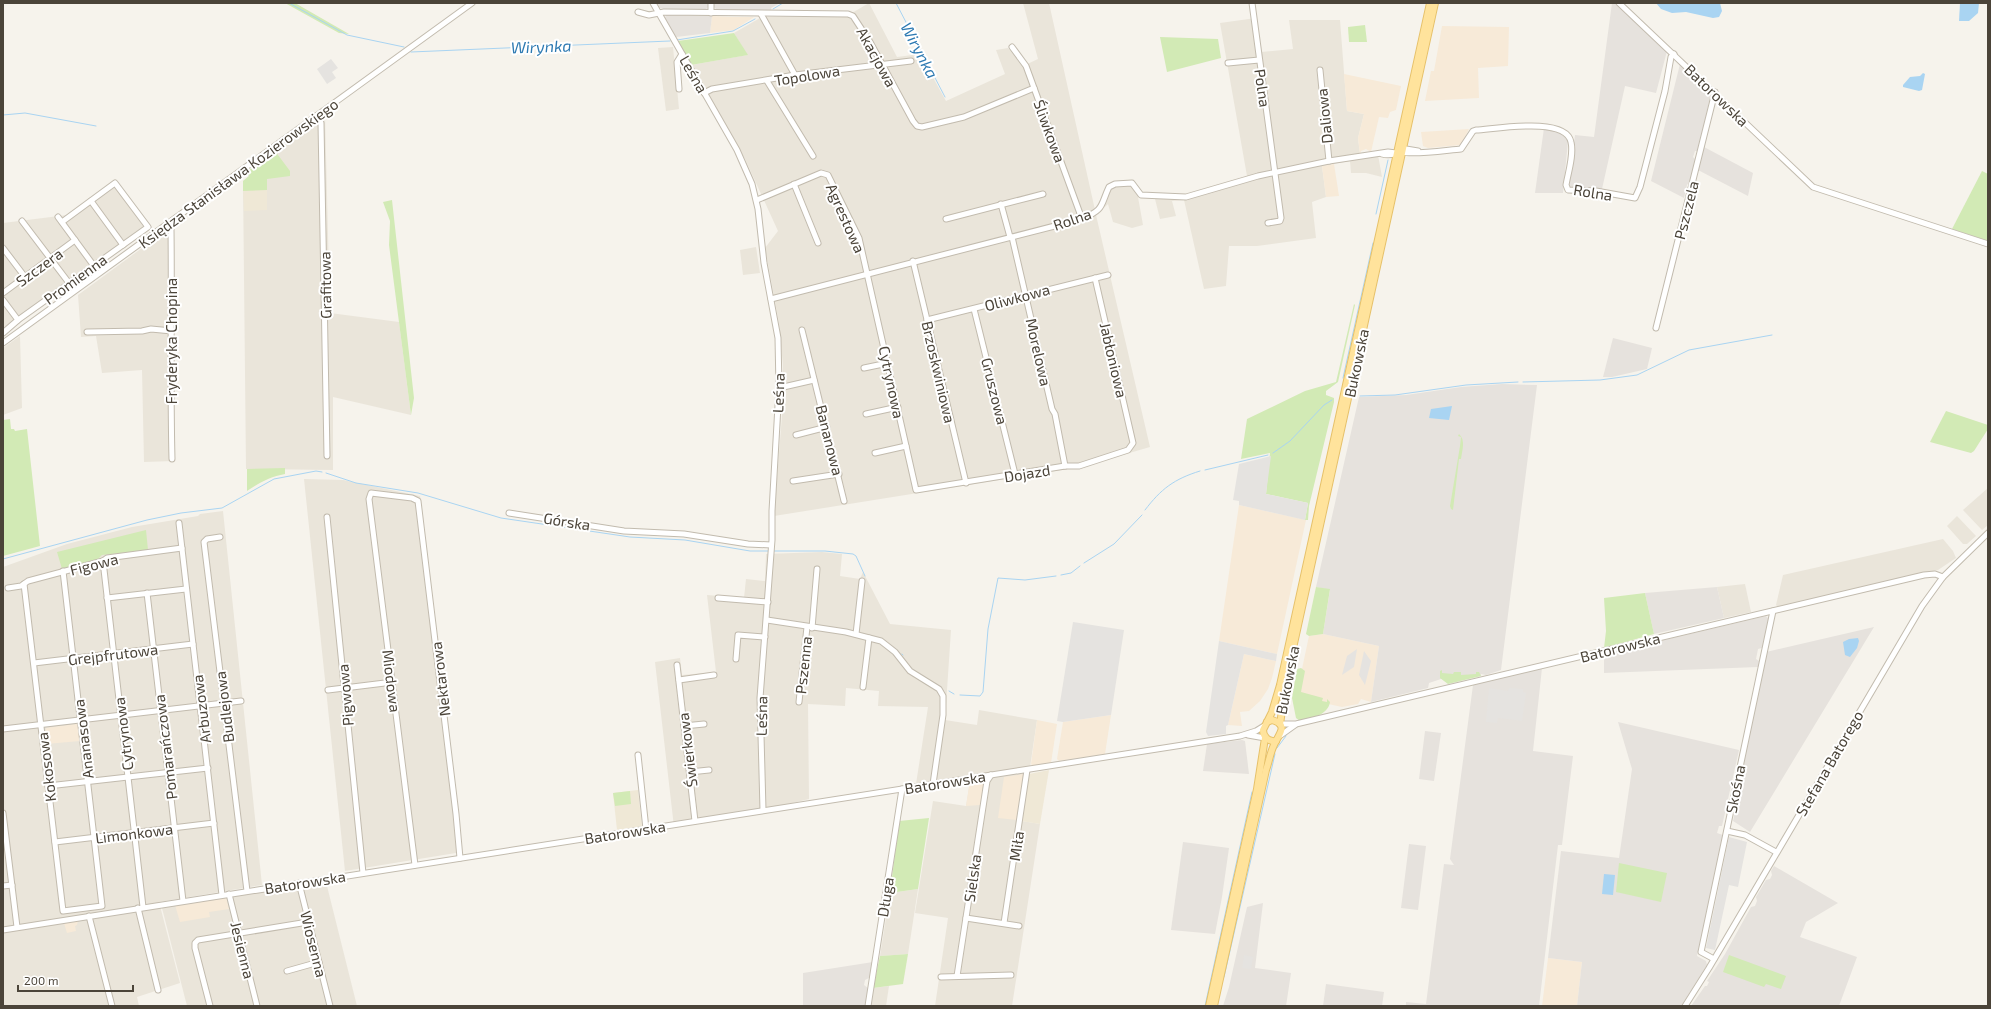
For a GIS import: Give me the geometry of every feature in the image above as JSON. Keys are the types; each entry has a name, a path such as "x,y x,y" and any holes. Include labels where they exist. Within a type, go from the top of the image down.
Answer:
{"main road":[{"name":"Bukowska","path":"1266,724 1272,712 1280,685 1430,3"},
{"name":"Bukowska","path":"1280,724 1288,671 1436,3"},
{"path":"1209,1006 1257,789 1265,738 1263,732 1266,724 1272,720 1280,724 1282,729 1281,735 1276,741 1265,776 1214,1006"},
{"path":"1265,738 1276,741"}],"street":[{"name":"Księdza Stanisława Kozierowskiego","path":"3,343 472,3"},
{"name":"Leśna","path":"653,3 746,167 757,200 762,251 778,338 779,388 766,637 760,698 763,810"},
{"path":"711,3 711,13"},
{"name":"Polna","path":"1252,3 1280,221 1268,223"},
{"name":"Batorowska","path":"1619,3 1814,187 1988,244"},
{"name":"Akacjowa","path":"638,12 649,15 659,13 711,13 848,14 853,16 870,42 912,121 916,126 922,128 964,117 1034,88"},
{"path":"761,14 795,75"},
{"name":"Śliwkowa","path":"1012,47 1026,66 1082,219"},
{"path":"679,89 677,62 682,54"},
{"name":"Rolna","path":"771,299 913,261 1082,219 1099,209 1104,203 1109,187 1115,184 1132,183 1141,195 1180,198 1197,195 1258,176 1329,161 1379,154 1388,156 1403,152 1406,149 1421,152 1461,149 1464,148 1473,131 1476,130 1545,126 1557,128 1567,134 1571,143 1566,185 1568,190 1596,191 1635,198 1640,188 1665,91 1671,57 1674,54"},
{"path":"1228,64 1259,60"},
{"name":"Topolowa","path":"704,93 712,89 767,81 795,75 911,61"},
{"name":"Daliowa","path":"1320,70 1329,161"},
{"path":"767,81 813,156"},
{"name":"Pszczela","path":"1656,328 1715,92"},
{"name":"Grafitowa","path":"316,116 320,124 323,202 327,456"},
{"name":"Agrestowa","path":"757,200 821,172 828,175 858,238 868,273"},
{"name":"Promienna","path":"3,333 18,320 148,227 115,183 91,201"},
{"path":"794,184 818,243"},
{"path":"946,219 1043,194"},
{"path":"62,222 91,201 123,245"},
{"name":"Morelowa","path":"1001,204 1011,237 1055,414 1065,466"},
{"path":"58,217 94,266"},
{"path":"22,220 69,283"},
{"name":"Fryderyka Chopina","path":"168,224 171,229 172,331 170,370 172,459"},
{"name":"Szczera","path":"3,293 75,240"},
{"path":"4,251 26,277"},
{"name":"Brzoskwiniowa","path":"913,261 966,483"},
{"name":"Cytrynowa","path":"868,273 916,490"},
{"name":"Oliwkowa","path":"927,320 1108,275"},
{"name":"Jabłoniowa","path":"1095,278 1133,443"},
{"path":"3,300 18,320"},
{"name":"Gruszowa","path":"974,309 1015,474"},
{"path":"86,332 142,331 151,329 172,331"},
{"name":"Bananowa","path":"802,330 839,474 844,501"},
{"path":"864,368 888,363"},
{"path":"779,388 814,380"},
{"path":"866,414 898,407"},
{"path":"796,435 827,427"},
{"name":"Dojazd","path":"916,490 1065,466 1079,466 1128,450 1133,443"},
{"path":"875,453 906,446"},
{"path":"793,481 839,474"},
{"name":"Miodowa","path":"415,865 369,496 372,493 389,494 412,498 418,501"},
{"name":"Nektarowa","path":"418,501 460,858"},
{"name":"Górska","path":"509,513 624,531 684,534 748,544 771,545"},
{"name":"Pigwowa","path":"327,517 346,688 344,692 363,873"},
{"name":"Arbuzowa","path":"179,523 222,895"},
{"name":"Stefana Batorego","path":"1685,1006 1922,606 1943,577 1988,533"},
{"name":"Budlejowa","path":"220,537 207,539 204,542 247,891"},
{"name":"Figowa","path":"8,588 21,586 64,571 102,561 107,558 182,548"},
{"name":"Cytrynowa","path":"102,561 128,777 140,908 158,990"},
{"name":"Pszenna","path":"799,702 817,569"},
{"name":"Ananasowa","path":"64,571 102,906"},
{"name":"Batorowska","path":"1280,724 1296,724 1924,575 1935,574 1943,577"},
{"path":"856,634 862,582"},
{"name":"Kokosowa","path":"24,584 62,911 102,906"},
{"path":"107,598 186,588"},
{"name":"Pomarańczowa","path":"147,593 183,901"},
{"path":"718,598 768,602"},
{"name":"Skośna","path":"1714,959 1701,952 1773,611"},
{"name":"Pszenna","path":"766,620 856,634 889,646 910,671 933,684 942,692 943,715 933,784"},
{"path":"736,659 738,635 766,637"},
{"path":"863,687 869,638"},
{"name":"Grejpfrutowa","path":"34,663 153,650 193,644"},
{"name":"Świerkowa","path":"677,665 695,821"},
{"path":"679,680 714,676"},
{"path":"328,690 393,682"},
{"path":"3,729 241,701"},
{"path":"684,726 704,724"},
{"name":"Batorowska","path":"1248,735 1266,724"},
{"name":"Batorowska","path":"1281,735 1296,724"},
{"name":"Batorowska","path":"3,930 1248,735 1265,738"},
{"path":"638,755 646,829"},
{"path":"48,786 208,768"},
{"path":"690,772 709,770"},
{"name":"Miła","path":"1004,923 1027,770"},
{"name":"Sielska","path":"957,976 987,781 991,775"},
{"path":"982,776 987,781"},
{"name":"Długa","path":"868,1006 902,789"},
{"path":"3,813 17,927"},
{"name":"Limonkowa","path":"55,842 214,824"},
{"path":"1727,832 1745,835 1776,852"},
{"name":"Wiosenna","path":"299,883 330,1006"},
{"path":"3,886 12,885"},
{"name":"Jesienna","path":"229,894 257,1006"},
{"path":"89,916 112,1006"},
{"path":"966,918 1019,926"},
{"path":"210,1006 195,943 198,940 308,922"},
{"path":"287,971 319,962"},
{"path":"941,977 1011,975"}],"shaded area":[{"path":"657,3 708,3 708,7 706,9 664,9 660,8"},
{"path":"714,3 780,3 771,8 772,11 717,10 714,7"},
{"path":"869,3 897,57 920,54 946,101 1005,74 996,50 1008,48 1023,66 1038,59 1023,3 1049,3 1095,210 1103,200 1106,188 1112,182 1130,180 1135,183 1143,193 1183,195 1193,194 1247,176 1220,23 1256,18 1261,52 1293,49 1289,20 1340,20 1347,111 1364,114 1358,138 1360,154 1378,155 1382,177 1366,173 1351,173 1350,161 1322,166 1326,197 1312,202 1316,238 1257,246 1229,246 1226,286 1204,289 1184,200 1172,201 1176,216 1160,219 1155,199 1138,197 1143,225 1132,228 1113,222 1108,204 1096,215 1150,447 1081,467 774,516 783,403 783,366 779,323 765,248 778,231 745,159 691,65 747,55 734,33 760,18 845,17"},
{"path":"1612,3 1614,3 1667,51 1656,93 1625,86 1602,189 1571,188 1569,185 1575,135 1594,137"},
{"path":"666,15 712,16 710,33 676,37 665,18"},
{"path":"712,16 754,17 734,30 710,33"},
{"path":"1442,26 1509,27 1508,66 1478,68 1479,98 1425,101 1431,71 1434,71"},
{"path":"673,47 679,109 666,111 658,48"},
{"path":"331,59 338,68 332,72 336,78 327,84 317,69"},
{"path":"1680,64 1711,93 1698,151 1695,151 1693,157 1696,160 1684,198 1651,181"},
{"path":"1344,74 1401,86 1396,110 1390,112 1388,118 1379,117 1371,152 1366,149 1361,151 1360,154 1358,138 1364,114 1347,111"},
{"path":"325,115 330,313 399,322 411,415 333,397 333,470 246,469 243,181 249,176 246,172"},
{"path":"1544,128 1563,133 1568,141 1563,193 1535,193"},
{"path":"1469,129 1461,145 1428,148 1423,146 1421,132"},
{"path":"1704,147 1753,173 1748,196 1698,170"},
{"path":"1334,164 1339,196 1326,197 1322,166"},
{"path":"267,179 267,210 244,211 243,186"},
{"path":"115,181 147,224 14,320 3,330 3,223 67,215"},
{"path":"172,226 174,461 144,462 142,370 102,373 96,336 81,337 78,295"},
{"path":"756,247 760,273 743,275 740,250"},
{"path":"20,336 22,408 3,415 3,348"},
{"path":"1613,338 1652,348 1647,369 1612,377 1603,377"},
{"path":"1502,384 1537,385 1501,670 1486,675 1481,674 1481,676 1441,679 1429,683 1428,688 1371,702 1379,646 1323,634 1330,590 1316,587 1359,397 1406,395 1461,387"},
{"path":"1271,456 1266,494 1308,503 1305,520 1239,505 1239,501 1233,500 1239,464"},
{"path":"304,479 343,480 420,496 462,852 345,871"},
{"path":"1988,488 1988,525 1982,530 1963,510"},
{"path":"1239,505 1306,520 1277,654 1219,641"},
{"path":"223,511 262,885 159,902 180,983 137,997 139,1006 3,1006 3,567 67,544 132,527"},
{"path":"1957,516 1976,536 1967,544 1963,544 1947,526"},
{"path":"1943,539 1953,551 1956,558 1938,570 1778,607 1776,605 1783,575"},
{"path":"822,552 842,554 840,576 860,579 863,572 890,624 951,630 945,720 977,725 979,710 1037,720 1022,821 1040,824 1012,1006 935,1006 948,918 915,913 933,801 966,806 971,776 916,784 928,707 878,706 879,691 846,688 845,706 808,704 809,799 733,817 674,827 655,662 680,658 682,675 716,672 707,595 744,598 746,579 765,581 766,554"},
{"path":"1745,584 1751,612 1724,618 1717,587"},
{"path":"1717,587 1724,618 1654,634 1645,593"},
{"path":"1766,616 1769,619 1762,648 1758,649 1756,659 1759,661 1758,667 1604,673 1604,654"},
{"path":"1073,622 1124,630 1111,715 1063,722 1057,721"},
{"path":"1874,627 1750,832 1733,821 1739,795 1737,787 1766,652"},
{"path":"1323,634 1379,646 1371,702 1361,699 1358,704 1342,707 1296,697 1309,636"},
{"path":"1219,641 1277,654 1276,661 1244,654 1228,725 1226,726 1226,734 1208,736 1206,732"},
{"path":"1357,649 1354,667 1342,675 1347,656"},
{"path":"1364,651 1371,661 1365,685 1359,675"},
{"path":"1244,654 1276,661 1268,689 1260,701 1249,711 1240,712 1242,726 1228,725"},
{"path":"1542,668 1533,751 1573,756 1562,845 1558,845 1539,1006 1406,1006 1406,1002 1426,1004 1444,864 1454,865 1450,859 1473,685"},
{"path":"1489,688 1508,691 1509,688 1523,689 1523,692 1526,693 1522,721 1498,718 1497,723 1486,722"},
{"path":"1111,715 1105,754 1059,761 1057,759 1063,722"},
{"path":"1037,720 1057,724 1051,763 1033,766 1031,764"},
{"path":"1618,722 1739,750 1722,826 1719,826 1717,833 1723,835 1697,956 1706,961 1707,965 1681,1006 1577,1006 1582,962 1548,958 1561,851 1619,858 1632,769"},
{"path":"78,725 80,741 46,744 46,728"},
{"path":"1425,731 1441,733 1434,781 1419,779"},
{"path":"1242,740 1245,741 1249,774 1203,771 1207,744"},
{"path":"1049,770 1040,824 1021,821 1029,774"},
{"path":"1024,774 1017,820 998,818 1004,777"},
{"path":"970,780 984,781 980,805 966,806"},
{"path":"638,790 642,826 617,830 613,793"},
{"path":"1729,837 1747,842 1738,887 1729,885 1715,950 1706,948"},
{"path":"1183,842 1229,848 1215,934 1171,930"},
{"path":"1409,844 1426,846 1418,910 1401,908"},
{"path":"1774,866 1838,903 1806,922 1800,937 1857,957 1839,1006 1691,1006 1705,986 1707,986 1709,982 1707,981 1725,954 1751,907 1755,906 1757,901 1756,897 1766,880 1770,879 1772,875 1771,871"},
{"path":"326,882 357,1006 187,1006 162,908"},
{"path":"918,889 908,954 880,956 890,893"},
{"path":"226,897 229,909 209,912 210,917 180,922 175,905"},
{"path":"1263,903 1255,968 1291,973 1286,1006 1223,1006 1229,987 1247,907"},
{"path":"78,920 77,925 75,926 76,931 67,933 64,923"},
{"path":"1244,955 1253,957 1251,969 1242,968"},
{"path":"1548,958 1582,962 1577,1006 1542,1006"},
{"path":"873,962 871,977 865,980 864,985 869,989 866,1006 803,1006 803,973"},
{"path":"1326,984 1384,992 1382,1006 1323,1006"},
{"path":"889,986 886,1006 870,1006 873,988"}],"green space":[{"path":"285,3 295,3 349,34 339,33"},
{"path":"1365,25 1367,42 1349,42 1348,27"},
{"path":"734,33 748,55 691,65 678,41"},
{"path":"1160,37 1218,39 1221,58 1167,72"},
{"path":"275,151 290,171 290,176 267,179 267,190 243,191 243,181 249,176 246,172"},
{"path":"1982,171 1988,174 1988,241 1952,229"},
{"path":"392,200 414,398 411,415 389,245 390,221 383,202"},
{"path":"1354,304 1338,382 1326,391 1326,395 1334,398 1334,402 1309,506 1308,520 1305,520 1308,503 1266,494 1270,453 1241,459 1247,419 1305,391 1336,382"},
{"path":"1946,411 1988,425 1988,429 1974,451 1971,453 1930,442"},
{"path":"10,419 11,429 14,429 15,431 27,429 40,546 3,556 3,420"},
{"path":"1459,434 1461,436 1462,439 1463,446 1461,459 1459,459 1453,510 1450,506 1460,446 1461,437 1458,436"},
{"path":"285,468 285,474 265,480 247,491 247,469"},
{"path":"146,530 148,550 102,555 98,559 62,569 57,552"},
{"path":"1316,587 1330,589 1323,634 1309,636 1306,634"},
{"path":"1645,593 1654,634 1604,648 1606,631 1604,598"},
{"path":"1301,668 1305,671 1301,692 1323,698 1322,701 1327,702 1327,699 1330,702 1329,706 1323,713 1300,721 1296,718 1292,698 1297,669"},
{"path":"1442,670 1442,673 1453,674 1454,672 1461,672 1461,675 1476,674 1476,672 1479,672 1481,676 1448,684 1440,678 1440,671"},
{"path":"630,791 631,804 615,806 613,793"},
{"path":"929,818 918,889 890,893 899,821"},
{"path":"1619,863 1667,873 1661,902 1616,892"},
{"path":"908,954 903,984 873,988 880,956"},
{"path":"1729,955 1786,976 1781,989 1766,984 1764,987 1723,972"}],"water":[{"path":"1656,3 1720,3 1722,11 1719,17 1713,18 1686,12 1672,13 1661,9"},
{"path":"1960,3 1979,3 1978,13 1969,21 1959,21"},
{"path":"1923,73 1925,74 1922,90 1919,91 1903,87 1910,77 1920,76"},
{"path":"1452,406 1449,420 1429,418 1431,409"},
{"path":"1858,638 1859,641 1857,648 1850,657 1845,655 1843,642 1849,639"},
{"path":"1604,874 1615,875 1613,895 1602,894"}],"waterway":[{"name":"Wirynka","path":"289,3 347,35 404,47"},
{"name":"Wirynka","path":"773,9 783,3"},
{"name":"Wirynka","path":"896,3 945,97"},
{"name":"Wirynka","path":"677,40 733,31 755,19"},
{"name":"Wirynka","path":"411,52 670,41"},
{"path":"3,115 25,113 96,126"},
{"path":"1376,214 1388,160"},
{"path":"1343,378 1373,243"},
{"path":"1523,382 1600,380 1637,375 1689,350 1772,335"},
{"path":"1360,396 1395,395 1466,385 1518,382"},
{"path":"1273,453 1290,441 1324,405 1332,400"},
{"path":"1205,470 1268,455"},
{"path":"3,559 147,520 181,513 222,508 274,479 316,471 322,472"},
{"path":"1145,510 1157,496 1175,481 1200,471"},
{"path":"326,473 356,483 418,493 501,518 630,537 685,540 750,551 768,551"},
{"path":"1084,563 1114,544 1142,515"},
{"path":"773,551 825,551 853,554 856,556 865,576"},
{"path":"1061,575 1071,573 1080,566"},
{"path":"960,695 980,696 983,692 988,629 998,578 1025,580 1056,576"},
{"path":"949,691 954,694"},
{"path":"1277,748 1286,736"},
{"path":"1224,977 1275,754"},
{"path":"1205,1006 1252,792"}]}
